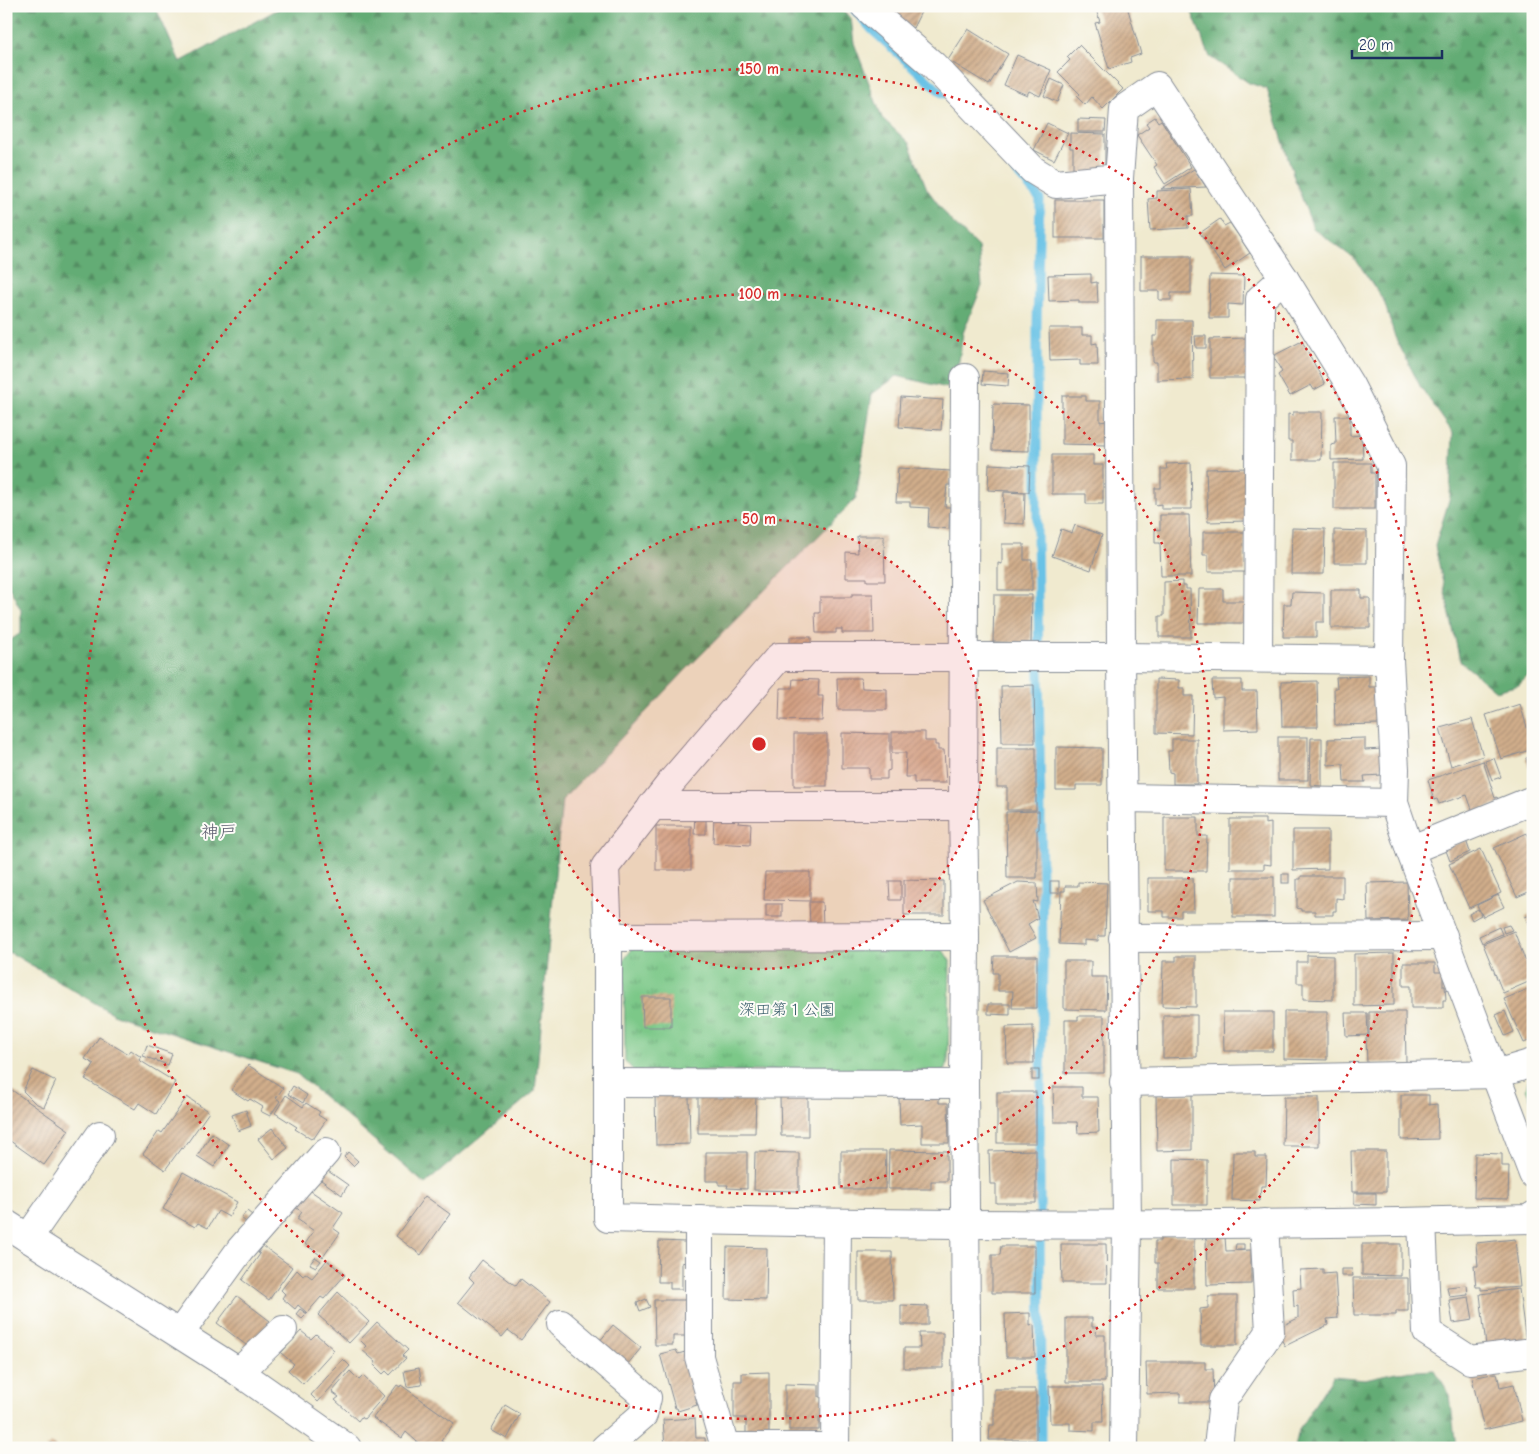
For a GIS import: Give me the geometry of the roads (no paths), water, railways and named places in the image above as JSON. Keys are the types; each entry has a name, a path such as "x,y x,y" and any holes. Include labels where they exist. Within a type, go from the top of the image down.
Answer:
{"street":[{"path":"866,6 933,65 1033,170 1056,184 1119,178"},
{"path":"1124,1448 1127,1224 1124,1082 1119,178 1124,109 1157,86 1284,278 1350,384 1391,466 1389,660 1395,769 1394,804 1533,1174"},
{"path":"1258,658 1260,300 1284,278"},
{"path":"965,378 963,806 966,1448"},
{"path":"1389,660 1121,657 780,658 652,806 606,867 608,937 608,1218 837,1223 1127,1224 1422,1222 1531,1219 1533,1216"},
{"path":"1122,798 1394,804"},
{"path":"1410,850 1533,800"},
{"path":"652,806 963,806"},
{"path":"608,937 965,936"},
{"path":"1123,938 1443,936"},
{"path":"1124,1082 1496,1074 1533,1063"},
{"path":"608,1083 964,1084"},
{"path":"100,1135 14,1234 180,1333 347,1448"},
{"path":"180,1333 240,1250 326,1152"},
{"path":"699,1220 700,1358 725,1447 835,1447 837,1223"},
{"path":"1422,1222 1427,1332 1470,1360 1533,1352"},
{"path":"1218,1448 1223,1400 1270,1332 1264,1223"},
{"path":"561,1324 647,1398 643,1415 605,1448"},
{"path":"238,1372 283,1330"}],"waterway":[{"path":"851,6 873,31 943,94"},
{"path":"1010,165 1040,199 1037,325 1037,532 1043,955 1040,1154 1041,1448"}],"district":[{"name":"神戸","path":"219,832"}],"park label":[{"name":"深田第１公園","path":"787,1009"}]}
